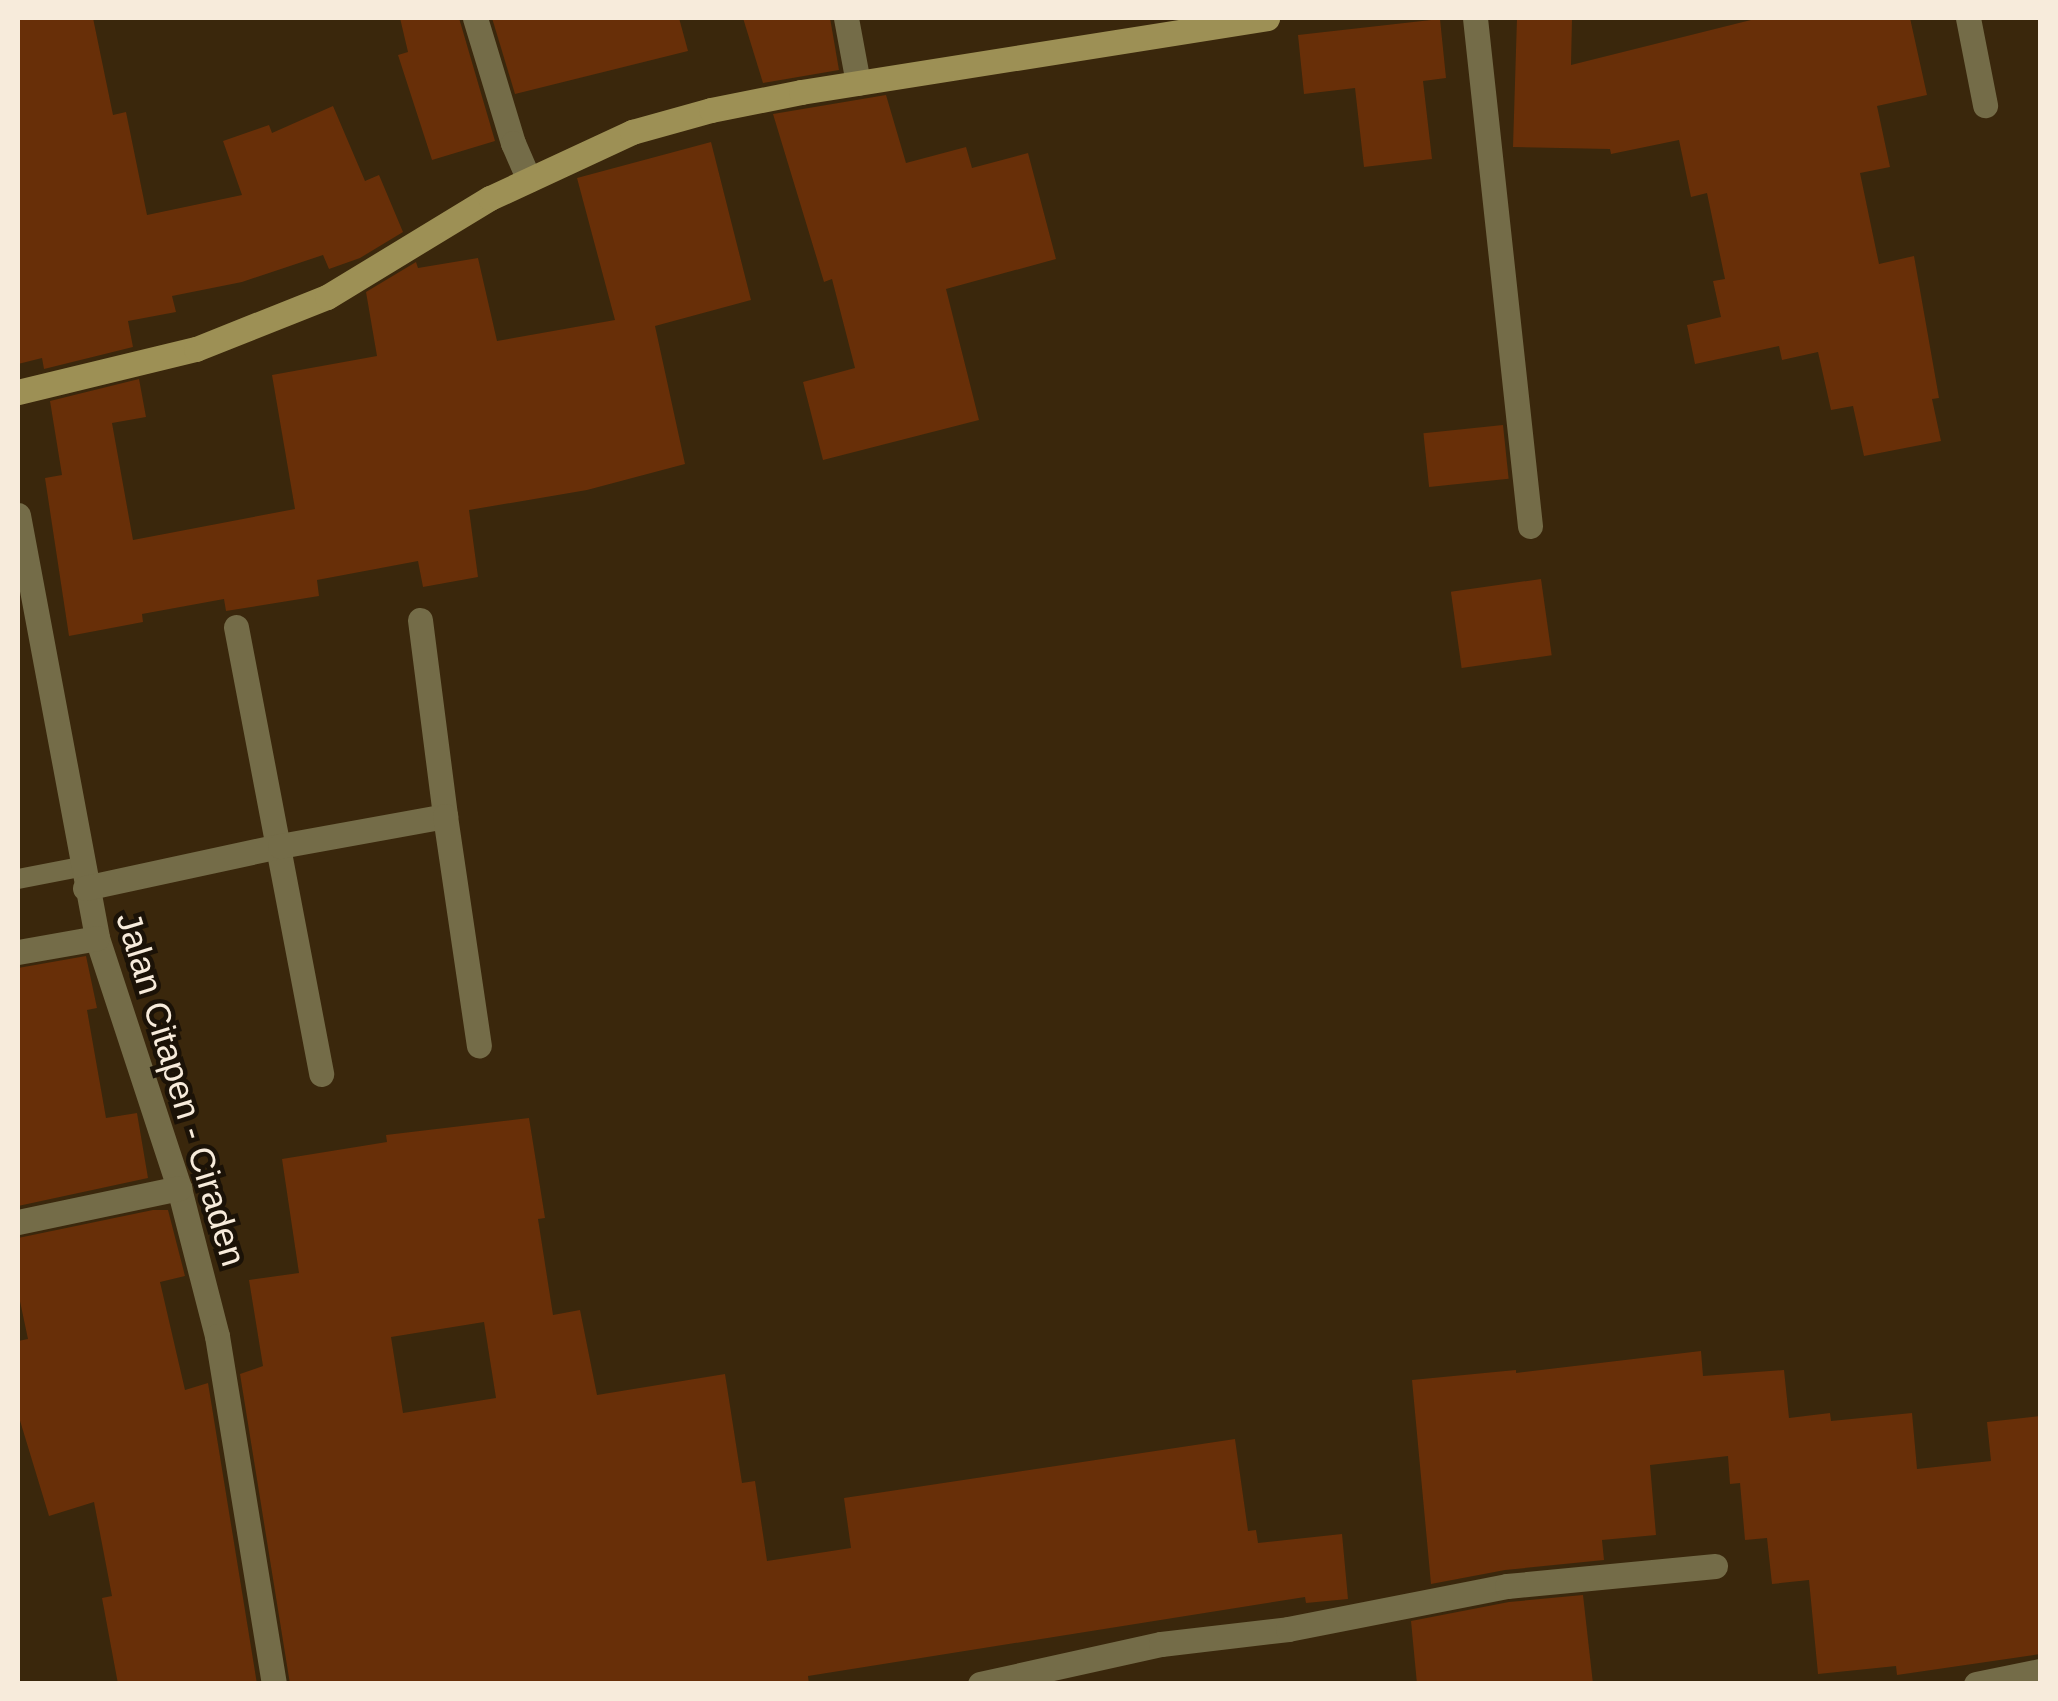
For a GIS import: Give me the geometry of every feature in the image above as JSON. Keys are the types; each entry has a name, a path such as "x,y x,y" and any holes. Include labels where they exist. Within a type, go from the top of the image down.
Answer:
{"street":[{"path":"475,18 512,144 528,180"},
{"path":"846,18 858,82"},
{"path":"18,392 196,349 327,297 490,198 632,132 711,110 858,82 1268,18"},
{"path":"1475,18 1530,526"},
{"path":"1968,18 1985,106"},
{"name":"Jalan Citapen - Ciraden","path":"18,515 97,938 179,1188 217,1336 274,1684"},
{"path":"420,620 479,1045"},
{"path":"236,628 321,1074"},
{"path":"83,878 446,816"},
{"path":"18,952 97,938"},
{"path":"18,1222 179,1188"},
{"path":"981,1683 1161,1644 1288,1629 1507,1586 1715,1566"},
{"path":"1976,1684 2040,1671"}],"lane":[{"path":"18,879 83,878"}],"building":[{"path":"18,18 93,18 113,115 126,112 147,215 242,195 223,141 269,125 272,133 333,106 365,181 379,175 403,232 360,258 329,269 323,255 242,282 172,296 176,312 128,321 133,347 44,369 42,358 18,364"},
{"path":"400,18 459,18 495,141 432,160 398,55 408,52"},
{"path":"492,18 679,18 688,51 515,94"},
{"path":"743,18 830,18 839,70 763,83"},
{"path":"1517,18 1572,19 1571,65 1759,18 1910,18 1927,95 1877,106 1890,167 1860,173 1879,264 1914,256 1939,398 1932,399 1941,441 1864,456 1853,406 1831,410 1818,352 1782,360 1779,346 1695,364 1687,325 1721,317 1713,281 1725,279 1707,193 1691,197 1679,140 1611,154 1610,149 1513,147"},
{"path":"1440,19 1446,78 1423,81 1432,159 1364,167 1355,88 1304,94 1298,35"},
{"path":"886,95 906,163 966,147 972,168 1028,153 1056,259 946,289 979,420 823,460 803,382 855,368 832,279 824,282 773,114"},
{"path":"711,142 751,300 655,326 685,464 587,490 469,510 478,577 423,587 418,561 317,580 319,596 226,611 224,599 142,614 143,622 69,636 45,478 62,475 50,401 139,379 146,417 112,423 133,540 295,509 272,375 377,356 366,292 416,262 418,268 478,258 497,341 615,320 577,178"},
{"path":"1503,425 1509,479 1429,487 1423,433"},
{"path":"1541,579 1552,655 1462,668 1451,592"},
{"path":"86,956 97,1008 87,1010 106,1118 137,1113 148,1178 18,1206 18,968"},
{"path":"529,1118 545,1218 538,1219 553,1315 580,1310 597,1395 725,1374 742,1483 755,1481 767,1561 851,1548 844,1498 1235,1439 1248,1531 1256,1530 1258,1543 1342,1534 1348,1599 1306,1603 1305,1597 808,1676 809,1684 290,1684 240,1374 263,1366 249,1280 299,1273 282,1159 387,1142 386,1135","holes":["484,1322 496,1398 403,1413 391,1337"]},
{"path":"168,1210 185,1276 160,1282 185,1390 208,1383 257,1684 118,1684 102,1598 112,1596 94,1502 49,1516 18,1414 18,1341 28,1339 18,1292 18,1238"},
{"path":"1701,1351 1703,1376 1784,1370 1789,1418 1830,1413 1831,1421 1912,1413 1917,1469 1991,1461 1987,1422 2040,1416 2040,1654 1897,1675 1896,1666 1818,1674 1809,1580 1772,1584 1767,1538 1745,1540 1740,1483 1730,1484 1728,1456 1650,1465 1656,1535 1602,1540 1604,1560 1505,1570 1431,1584 1412,1380 1516,1373"},
{"path":"1583,1595 1593,1684 1417,1684 1411,1621 1509,1602"}]}
